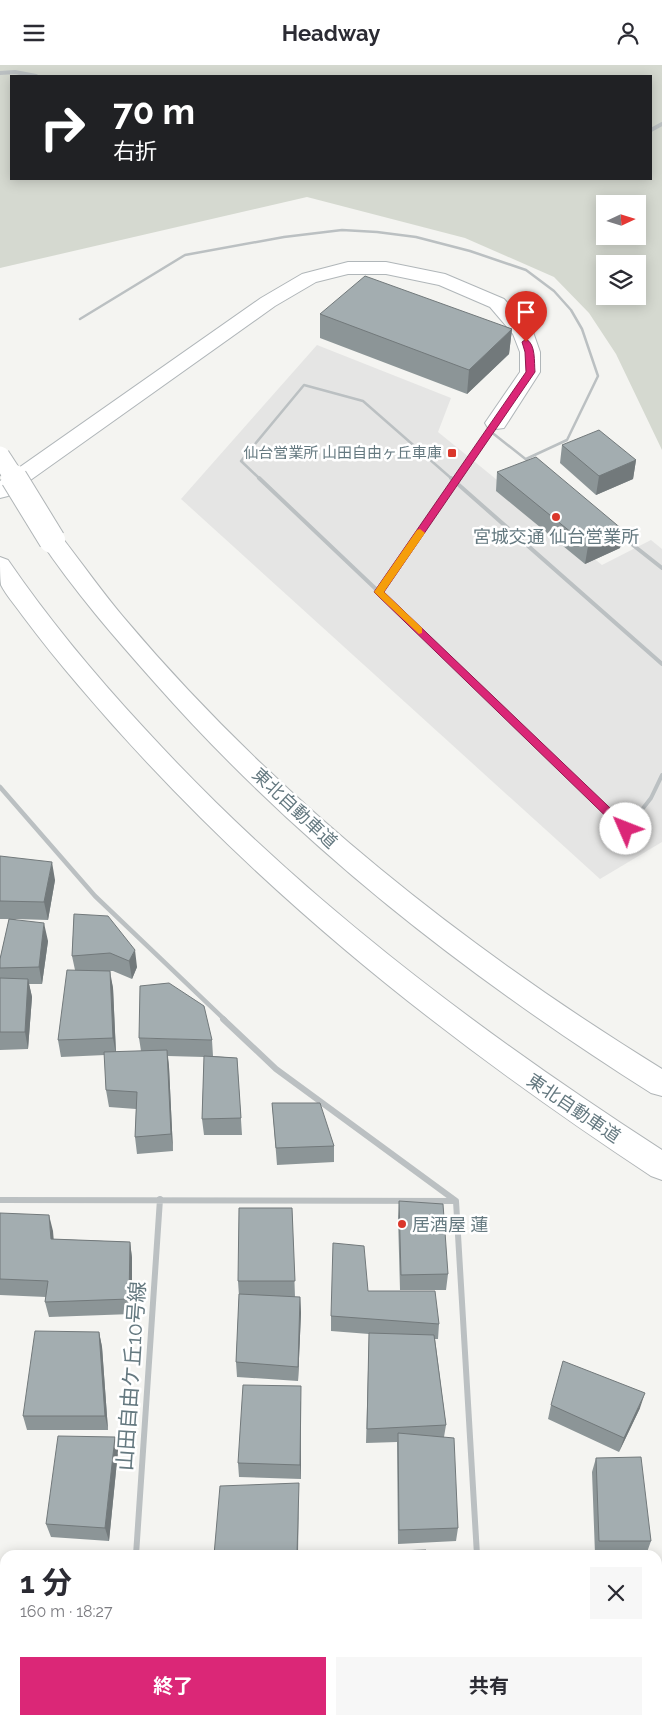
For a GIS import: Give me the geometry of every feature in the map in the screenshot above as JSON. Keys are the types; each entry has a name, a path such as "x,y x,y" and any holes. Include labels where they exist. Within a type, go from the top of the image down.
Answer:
{"main road":[{"path":"0,491 268,302 309,278 348,267 386,269 445,280 497,303 523,332 530,352 530,372 493,427"},
{"name":"東北自動車道","path":"0,456 52,540 116,624 204,723 314,828 442,934 590,1039 662,1085"},
{"name":"東北自動車道","path":"3,569 70,661 161,765 263,865 388,971 517,1069 662,1167"}],"street":[{"path":"0,73 15,72 31,75"},
{"path":"0,787 95,896 276,1069 456,1201"},
{"name":"山田自由ケ丘10号線","path":"136,1550 160,1199"},
{"path":"0,1200 456,1201"},
{"path":"456,1201 477,1550"}],"lane":[{"path":"80,319 185,255 284,237 342,230 377,232 416,237 470,251 526,270 554,291 582,329 598,376 567,440 526,459"},
{"path":"662,664 363,401 304,385 241,461 626,829 651,799 662,775"},
{"path":"378,592 493,427 534,465"},
{"path":"617,532 662,568"}],"shaded area":[{"path":"0,65 662,65 662,450 616,354 589,313 554,277 465,238 307,197 0,268"},
{"name":"宮城交通 仙台営業所","path":"317,345 451,398 438,432 602,565 651,540 662,549 662,842 600,879 181,499"}],"building":[{"path":"365,276 512,329 469,370 320,314"},
{"path":"599,430 636,460 599,476 562,445"},
{"path":"536,457 623,530 588,546 497,472"},
{"path":"0,856 52,862 44,902 0,901"},
{"path":"74,914 108,916 135,950 129,961 110,953 72,956"},
{"path":"9,919 44,923 39,967 0,968 0,959"},
{"path":"67,970 110,971 113,1038 58,1040"},
{"path":"0,978 28,979 25,1032 0,1032"},
{"path":"169,983 204,1006 212,1040 139,1038 140,986"},
{"path":"167,1050 171,1134 135,1137 137,1092 106,1090 104,1052"},
{"path":"204,1056 237,1058 241,1118 202,1119"},
{"path":"272,1103 320,1103 334,1146 276,1148"},
{"path":"399,1201 443,1204 448,1274 401,1275"},
{"path":"239,1208 292,1208 295,1281 238,1281"},
{"path":"0,1213 49,1215 51,1239 130,1242 129,1299 45,1302 48,1281 0,1279"},
{"path":"333,1243 364,1246 368,1291 435,1291 439,1324 331,1316"},
{"path":"239,1294 300,1297 298,1367 236,1362"},
{"path":"35,1331 99,1332 105,1416 23,1416"},
{"path":"369,1333 434,1335 446,1425 367,1429"},
{"path":"563,1361 645,1393 624,1438 551,1405"},
{"path":"243,1385 301,1386 300,1465 238,1463"},
{"path":"398,1433 454,1438 458,1528 399,1530"},
{"path":"58,1436 115,1437 105,1528 46,1524"},
{"path":"641,1457 651,1541 599,1541 596,1458"},
{"path":"299,1483 297,1550 214,1550 220,1486"}],"slow traffic":[{"path":"419,631 378,592 420,533"}],"place":[{"name":"仙台営業所 山田自由ヶ丘車庫","path":"452,453"},
{"name":"宮城交通 仙台営業所","path":"556,517"},
{"name":"居酒屋 蓮","path":"402,1224"}],"route":[{"path":"526,342 530,352 530,372 378,592 626,829"}]}
